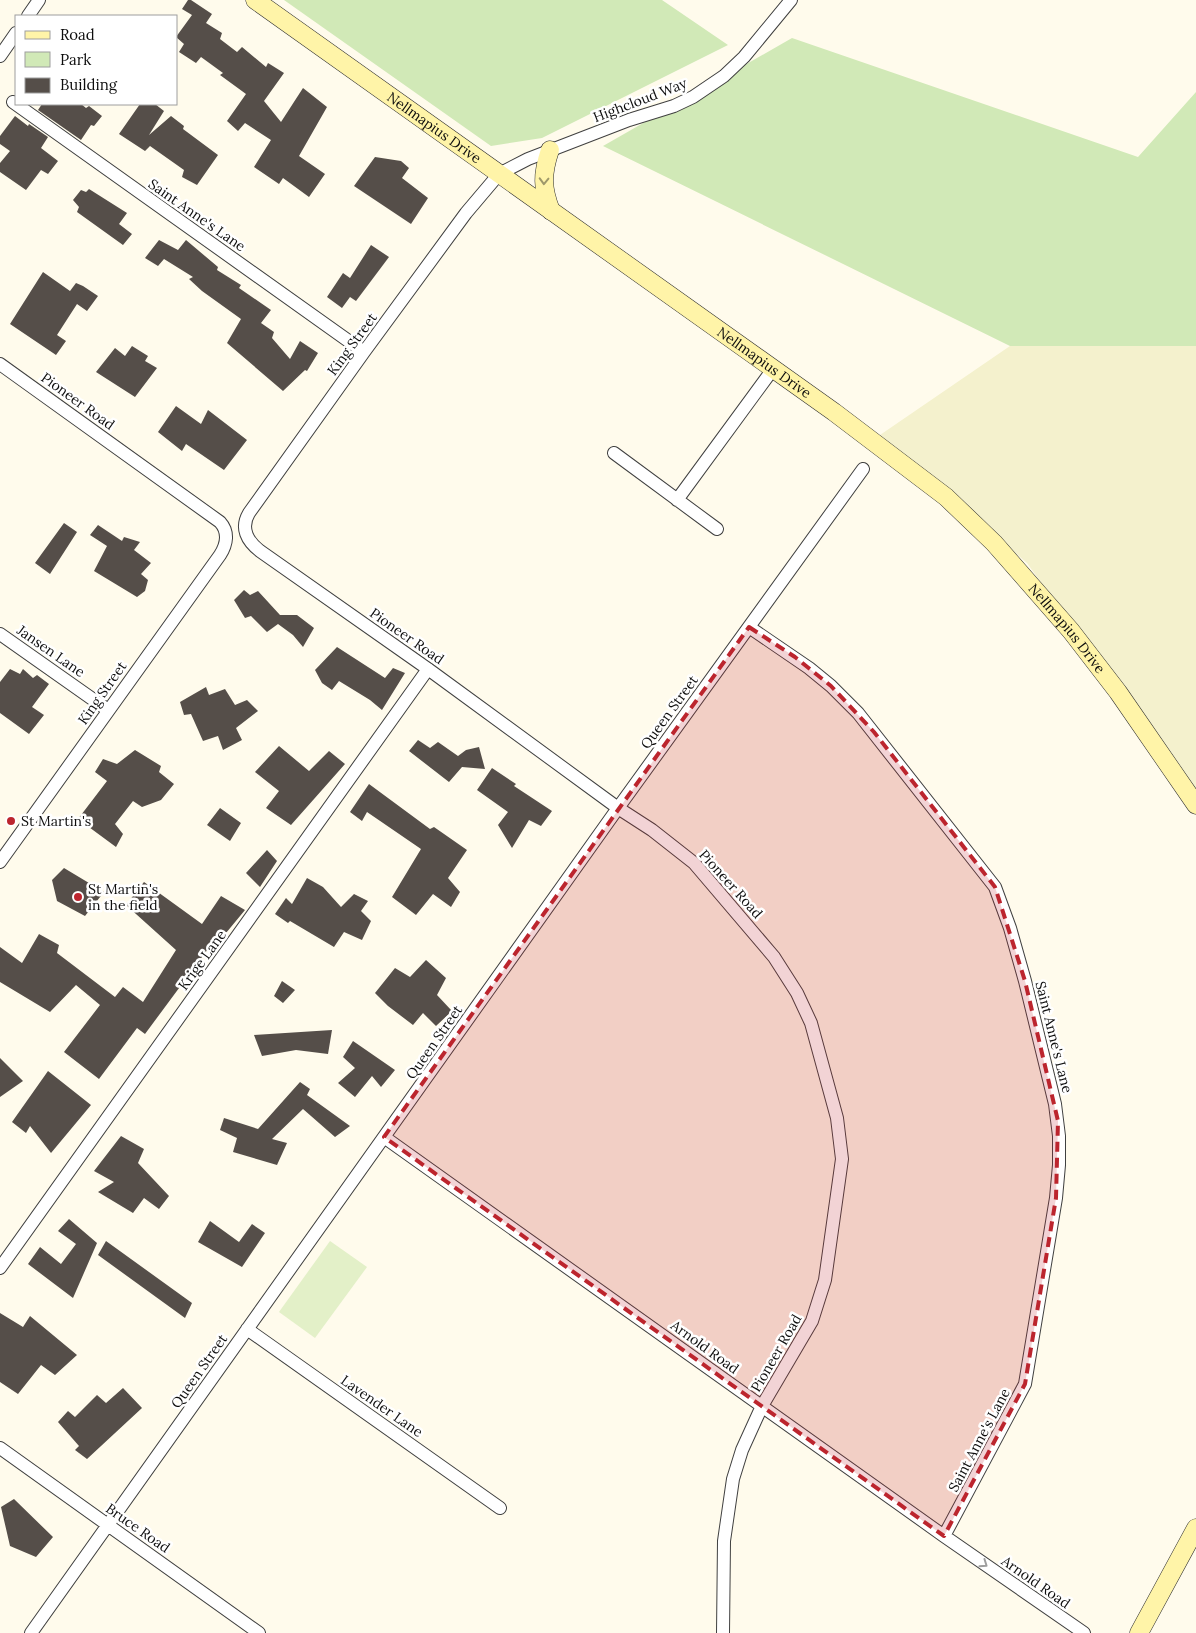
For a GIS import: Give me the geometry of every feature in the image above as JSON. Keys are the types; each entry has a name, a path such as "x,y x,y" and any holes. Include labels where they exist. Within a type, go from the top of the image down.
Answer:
{"main road":[{"name":"Nellmapius Drive","path":"255,0 875,442 946,497 994,542 1071,631 1118,692 1196,806"},
{"path":"550,150 546,161 543,184 551,211"},
{"path":"1139,1633 1196,1528"}],"street":[{"path":"29,15 39,0"},
{"name":"Highcloud Way","path":"499,174 550,150 629,120 674,106 693,96 724,76 744,57 791,0"},
{"path":"0,56 15,34"},
{"name":"Saint Anne's Lane","path":"17,105 364,352"},
{"name":"King Street","path":"247,538 245,521 249,513 364,352 466,214 499,174"},
{"name":"Pioneer Road","path":"0,364 224,526 226,540"},
{"path":"677,500 773,369"},
{"path":"614,453 717,529"},
{"name":"Queen Street","path":"31,1633 618,808 863,469"},
{"name":"Pioneer Road","path":"247,538 260,551 428,669 618,808 652,830 694,863 774,957 797,993 811,1022 837,1118 842,1159 825,1280 812,1321 762,1406 742,1450 733,1479 724,1541 722,1576 723,1633"},
{"name":"King Street","path":"0,862 220,555 226,540"},
{"name":"Saint Anne's Lane","path":"749,627 809,668 831,686 858,713 995,887 1025,981 1055,1104 1059,1136 1056,1198 1025,1384 944,1536"},
{"name":"Jansen Lane","path":"0,634 108,710"},
{"name":"Krige Lane","path":"0,1268 428,669"},
{"name":"Arnold Road","path":"384,1137 944,1536 1084,1633"},
{"name":"Lavender Lane","path":"247,1329 500,1508"},
{"name":"Bruce Road","path":"0,1448 259,1633"}],"highlighted area":[{"path":"749,627 795,657 831,686 874,732 995,887 1025,981 1058,1121 1056,1198 1025,1384 944,1536 547,1253 384,1137"}],"shaded area":[{"path":"1010,346 1196,346 1196,803 1119,691 1027,563 880,435"}],"green space":[{"path":"284,0 662,0 728,45 542,138 491,146"},
{"path":"792,38 1138,157 1196,92 1196,346 1010,346 603,146"},
{"path":"330,1241 367,1267 315,1338 279,1312"}],"building":[{"path":"188,0 191,0 212,14 206,23 222,33 220,39 237,52 242,47 266,67 268,63 284,73 264,101 281,122 303,88 327,107 299,156 325,174 309,197 283,178 279,184 254,167 271,140 245,123 238,131 227,121 246,94 220,75 223,73 201,57 196,63 179,52 184,44 178,39 178,34 192,15 182,9"},
{"path":"41,105 82,105 86,108 89,106 102,116 94,126 91,125 81,140 38,110"},
{"path":"139,105 156,105 164,111 149,135 171,116 184,126 183,129 218,155 197,185 182,177 184,170 150,146 145,151 119,134"},
{"path":"15,116 48,137 41,148 58,161 48,174 41,170 26,190 0,172 0,163 10,151 0,144 0,136"},
{"path":"375,157 401,161 409,168 402,178 428,198 411,224 354,186"},
{"path":"89,189 127,213 119,224 132,234 123,245 77,212 79,207 73,200 81,190 86,192"},
{"path":"159,240 178,250 186,240 218,267 217,270 241,285 239,288 271,310 261,323 274,332 272,338 290,359 300,341 318,353 307,371 305,370 283,391 227,343 241,319 202,291 189,279 193,277 164,259 158,266 145,258"},
{"path":"371,245 389,257 356,301 350,297 342,308 327,297 343,273 350,278"},
{"path":"43,272 70,291 76,283 98,296 87,311 77,304 57,335 66,341 56,355 10,324"},
{"path":"132,346 148,356 145,361 157,368 135,397 96,372 115,348 125,356"},
{"path":"176,406 201,424 208,410 247,440 224,470 186,444 182,451 158,432"},
{"path":"64,523 77,532 50,574 35,563"},
{"path":"98,525 122,541 124,537 140,542 134,550 151,563 141,574 148,580 145,591 137,597 94,571 107,546 90,535"},
{"path":"244,590 250,595 258,591 280,615 297,615 314,628 303,647 293,635 278,624 267,632 251,616 245,618 234,600"},
{"path":"337,647 385,678 393,668 405,673 382,710 370,700 339,681 332,690 322,683 315,670"},
{"path":"10,669 20,674 23,669 33,678 37,675 49,684 32,707 44,715 29,734 0,713 0,682"},
{"path":"206,687 209,695 225,689 235,705 247,700 258,711 236,728 242,740 223,750 218,736 203,741 191,714 184,715 180,702"},
{"path":"418,740 430,748 438,742 458,756 466,750 479,747 485,769 462,767 449,782 409,751"},
{"path":"279,746 309,771 329,751 345,764 291,825 266,808 279,791 255,772"},
{"path":"135,750 161,766 159,772 174,784 161,800 142,807 133,801 115,824 123,834 116,847 78,819 107,781 95,772 103,759 117,764"},
{"path":"492,768 516,784 514,786 552,811 541,826 529,820 512,848 498,825 508,812 477,790"},
{"path":"369,784 430,829 434,827 467,850 448,878 460,892 451,907 433,894 416,915 392,897 421,849 367,812 362,821 350,812"},
{"path":"220,808 241,823 230,841 207,825"},
{"path":"267,850 277,861 260,887 246,873"},
{"name":"St Martin's in the field","path":"64,868 104,892 85,916 57,901 52,880"},
{"path":"307,878 323,887 341,907 354,894 368,901 361,911 371,921 362,940 344,932 334,947 290,921 288,923 275,914 286,898 292,904"},
{"path":"144,882 202,924 221,896 245,910 226,933 222,930 145,1034 137,1028 99,1079 64,1052 100,1005 76,985 50,1012 0,982 0,947 22,963 39,934 59,945 57,953 115,997 123,987 143,1002 176,950 126,905"},
{"path":"426,960 446,978 437,995 452,1011 436,1026 423,1013 413,1025 388,1006 375,993 395,968 410,977"},
{"path":"282,981 295,990 283,1003 274,996"},
{"path":"332,1030 328,1054 296,1050 262,1056 254,1035"},
{"path":"353,1041 395,1070 381,1087 372,1076 355,1097 338,1083 355,1068 343,1057"},
{"path":"0,1058 23,1081 0,1097"},
{"path":"48,1071 91,1105 51,1153 30,1126 26,1133 12,1122"},
{"path":"300,1082 310,1089 307,1095 350,1126 335,1137 303,1109 272,1139 287,1143 277,1165 233,1152 237,1138 220,1130 224,1118 258,1129"},
{"path":"121,1136 144,1149 138,1163 169,1196 159,1209 144,1198 133,1213 98,1192 114,1182 94,1171"},
{"path":"69,1219 97,1243 73,1298 28,1264 40,1247 61,1264 76,1244 58,1231"},
{"path":"210,1221 239,1242 252,1224 265,1233 242,1267 198,1242"},
{"path":"106,1241 192,1303 185,1318 98,1255"},
{"path":"0,1313 23,1327 30,1316 77,1355 55,1375 41,1365 18,1394 0,1382"},
{"path":"123,1388 142,1408 87,1459 75,1450 79,1446 58,1422 68,1411 75,1417 97,1395 106,1403"},
{"path":"14,1499 53,1537 36,1557 10,1546 1,1507"}],"place":[{"name":"St Martin's","path":"11,821"},
{"name":"St Martin's in the field","path":"78,897"}]}
